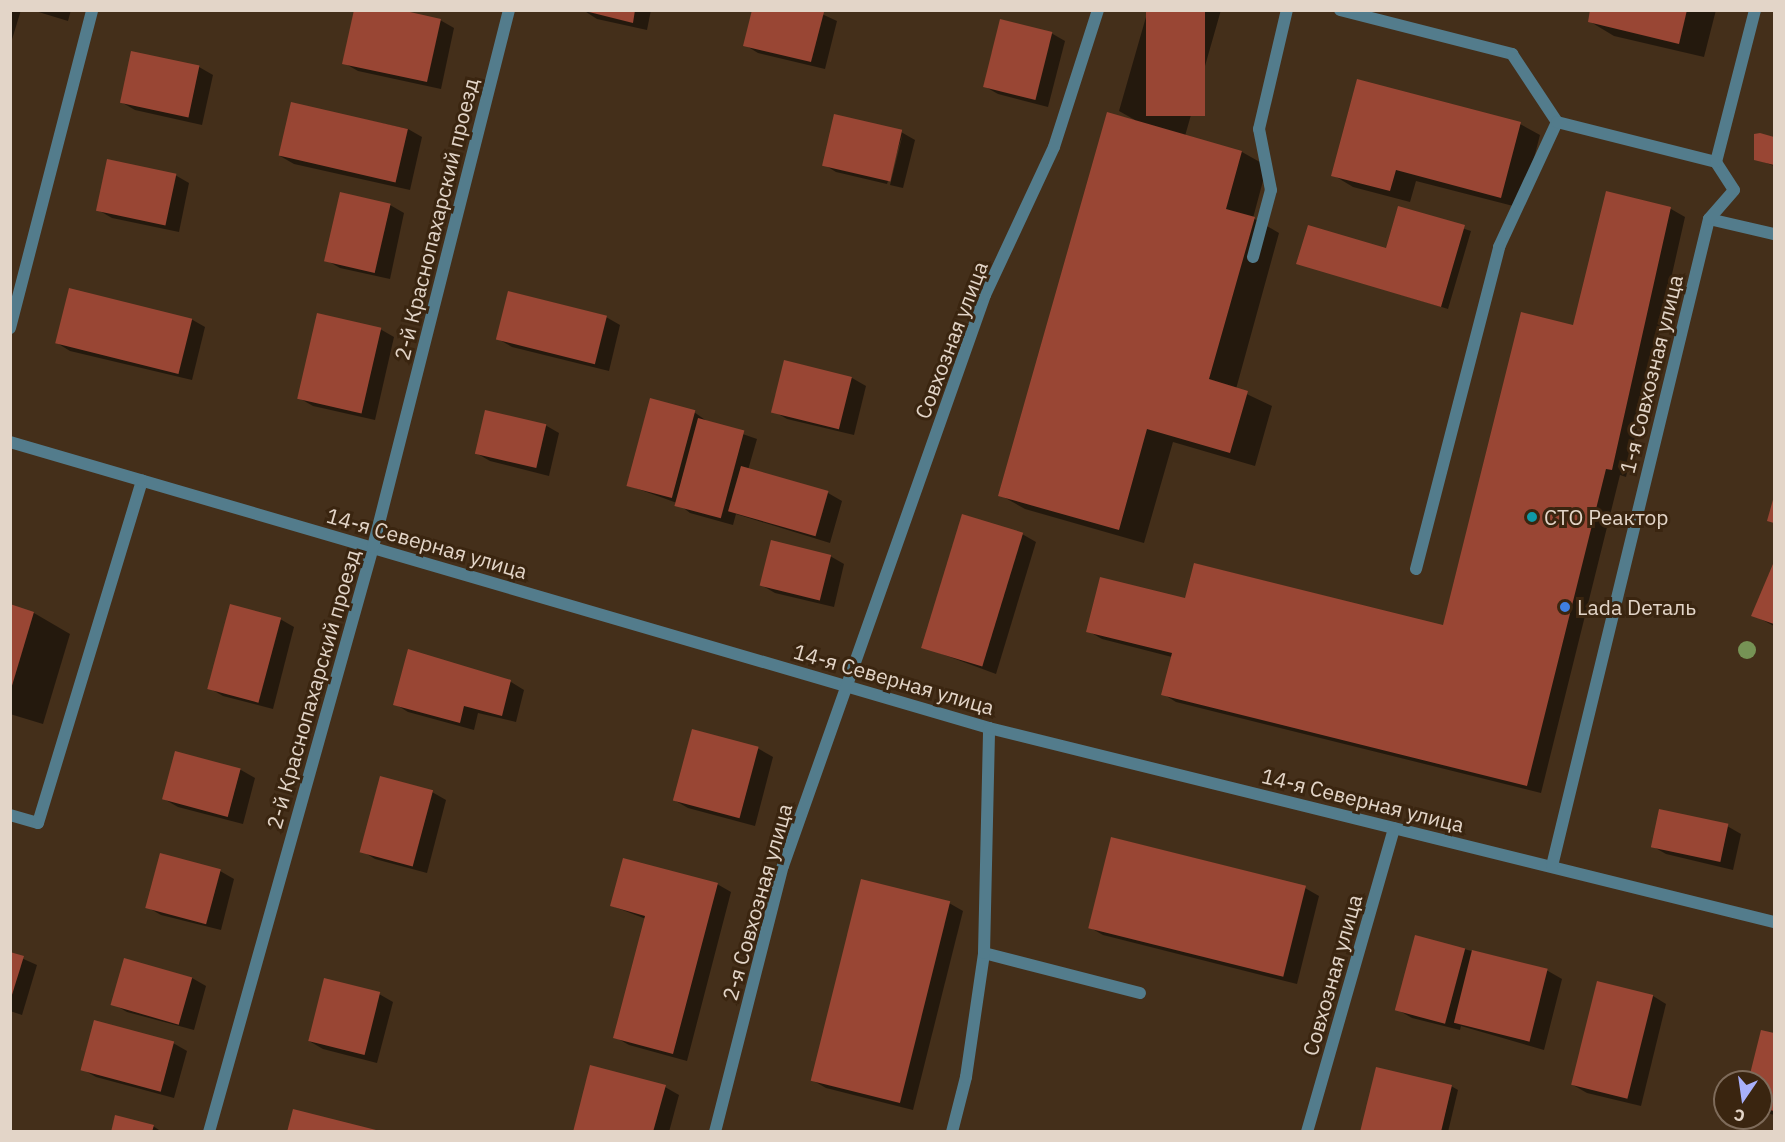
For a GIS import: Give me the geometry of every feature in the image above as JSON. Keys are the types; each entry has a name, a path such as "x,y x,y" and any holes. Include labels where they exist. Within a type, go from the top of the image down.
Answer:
{"street":[{"path":"10,328 92,10"},
{"name":"2-й Краснопахарский проезд","path":"210,1131 373,547 509,10"},
{"name":"Совхозная улица","path":"847,686 985,295 1054,147 1098,10"},
{"path":"1253,257 1270,190 1259,129 1287,10"},
{"path":"1340,10 1512,54 1557,122 1716,162 1755,10"},
{"path":"1416,569 1499,247 1557,122"},
{"name":"1-я Совхозная улица","path":"1552,866 1709,219 1734,189 1716,162"},
{"path":"1709,219 1774,234"},
{"name":"14-я Северная улица","path":"10,442 989,728 1774,922"},
{"path":"10,815 38,823 142,480"},
{"name":"2-я Совхозная улица","path":"715,1131 783,866 847,686"},
{"path":"952,1131 966,1077 984,953 989,728"},
{"name":"Совхозная улица","path":"1307,1131 1394,828"},
{"path":"984,953 1140,993"}],"building":[{"path":"354,10 401,10 441,19 427,82 342,64"},
{"path":"581,10 635,10 633,23"},
{"path":"752,10 824,12 811,62 743,46"},
{"path":"1146,10 1205,10 1205,116 1146,116"},
{"path":"1590,10 1687,10 1679,44 1588,22"},
{"path":"1000,19 1052,32 1035,100 983,87"},
{"path":"131,51 199,66 188,117 120,103"},
{"path":"1357,79 1521,122 1501,198 1396,170 1390,191 1331,176"},
{"path":"291,102 408,129 396,183 279,156"},
{"path":"1107,112 1242,151 1226,209 1255,217 1209,379 1248,391 1230,453 1147,429 1119,530 998,496"},
{"path":"834,114 902,130 890,181 822,166"},
{"path":"1760,133 1774,137 1774,165 1754,160 1754,134"},
{"path":"107,159 176,174 165,226 96,211"},
{"name":"СТО Реактор","path":"1606,191 1671,207 1612,470 1606,469 1527,786 1161,695 1172,653 1086,632 1100,577 1185,598 1194,563 1443,625 1521,312 1573,325"},
{"path":"340,192 391,204 375,273 324,261"},
{"path":"1398,206 1465,225 1441,307 1296,264 1308,225 1386,248"},
{"path":"69,288 192,319 178,374 55,343"},
{"path":"508,291 607,316 595,364 496,340"},
{"path":"317,313 381,328 362,414 297,399"},
{"path":"784,360 852,377 839,429 771,412"},
{"path":"650,398 695,410 672,498 626,486"},
{"path":"485,410 546,424 536,468 475,454"},
{"path":"698,418 744,430 721,518 674,506"},
{"path":"741,466 828,491 816,536 728,511"},
{"path":"1774,496 1774,523 1767,521"},
{"path":"962,514 1023,533 982,667 921,648"},
{"path":"771,540 831,555 820,601 760,586"},
{"path":"1774,564 1774,624 1751,616"},
{"path":"10,604 34,612 11,689 10,689"},
{"path":"230,604 281,618 258,703 207,689"},
{"path":"408,649 511,680 502,716 464,706 460,723 393,705"},
{"path":"692,729 759,747 739,818 673,800"},
{"path":"175,751 241,769 228,817 162,799"},
{"path":"380,776 433,790 413,867 360,852"},
{"path":"1659,809 1728,824 1720,862 1651,847"},
{"path":"1111,837 1306,886 1283,977 1088,928"},
{"path":"160,853 221,869 206,924 145,908"},
{"path":"623,858 718,883 673,1054 613,1038 645,916 610,906"},
{"path":"861,879 950,901 900,1103 811,1081"},
{"path":"1415,935 1465,948 1445,1024 1395,1010"},
{"path":"1472,950 1548,969 1530,1042 1454,1023"},
{"path":"10,952 24,956 11,998 10,998"},
{"path":"124,958 192,978 179,1025 110,1005"},
{"path":"324,978 380,992 365,1055 308,1041"},
{"path":"1597,981 1653,995 1627,1099 1571,1085"},
{"path":"94,1020 174,1041 161,1092 81,1070"},
{"path":"1761,1030 1774,1033 1774,1111 1773,1070 1751,1070"},
{"path":"590,1065 666,1085 653,1132 573,1132"},
{"path":"1376,1067 1452,1085 1441,1132 1360,1132"},
{"path":"293,1109 380,1131 380,1132 287,1132"},
{"path":"115,1115 154,1125 152,1132 111,1132"}],"place":[{"name":"СТО Реактор","path":"1532,517"},
{"name":"Lada Dеталь","path":"1565,607"}]}
